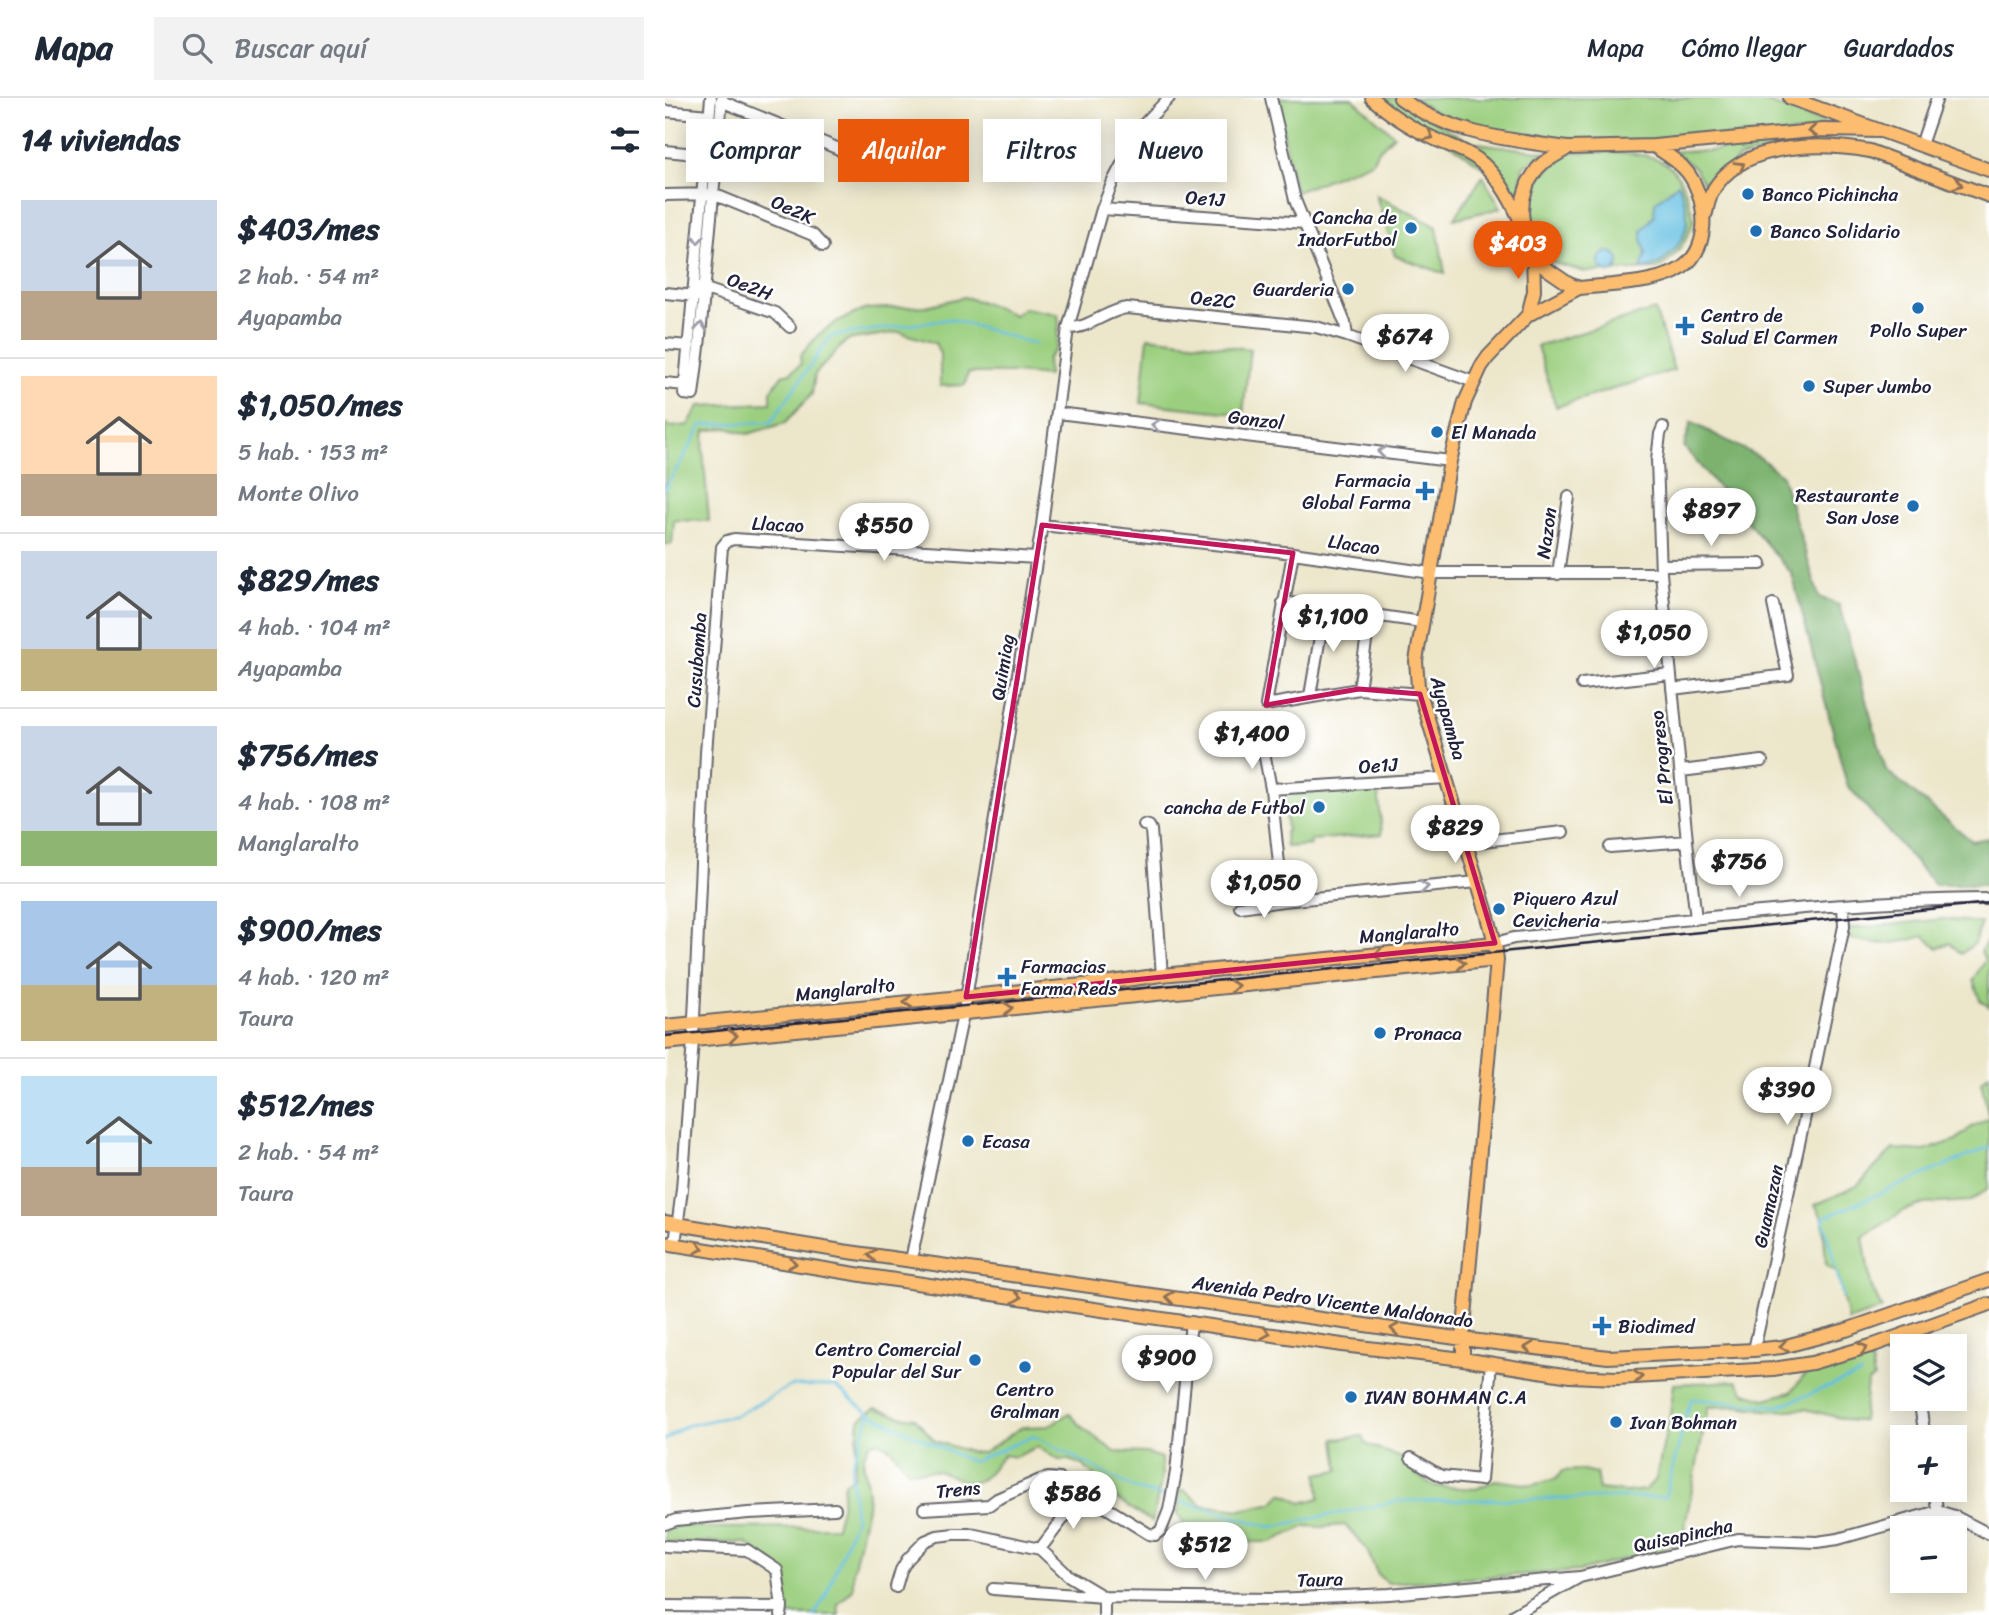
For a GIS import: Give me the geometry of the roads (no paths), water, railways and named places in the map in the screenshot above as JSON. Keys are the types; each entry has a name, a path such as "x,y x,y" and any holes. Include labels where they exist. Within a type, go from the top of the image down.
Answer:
{"main road":[{"path":"1373,98 1391,115 1477,159 1487,168 1513,205 1533,252 1545,267 1579,288 1664,277 1678,271 1688,263 1701,244 1712,191 1724,176 1763,154 1801,147 1870,151 1989,196"},
{"path":"1400,98 1418,110 1458,128 1512,141 1568,148 1654,146 1823,130 1881,131"},
{"path":"1796,99 1989,170"},
{"path":"1654,146 1687,171 1701,197 1704,220"},
{"path":"1524,228 1523,199 1528,183 1543,163 1568,148"},
{"path":"1528,315 1534,291 1533,252"},
{"name":"Ayapamba","path":"1463,1359 1497,960 1495,943 1420,694 1416,669 1450,461 1461,413 1474,382 1489,357 1528,315 1579,288"},
{"name":"Manglaralto","path":"665,1026 1495,943"},
{"name":"Manglaralto","path":"665,1043 1497,960"},
{"name":"Avenida Pedro Vicente Maldonado","path":"671,1223 829,1249 1608,1357 1782,1347 1846,1330 1989,1280"},
{"name":"Avenida Pedro Vicente Maldonado","path":"670,1243 868,1276 1570,1376 1617,1378 1773,1369 1812,1363 1874,1345 1989,1304"}],"street":[{"name":"Quimiag","path":"911,1260 967,997 1042,525 1068,328 1113,181 1142,126 1169,98"},
{"path":"1271,98 1295,200 1345,323 1347,336"},
{"path":"1921,145 1937,98"},
{"path":"709,119 718,99"},
{"path":"718,99 838,149"},
{"path":"699,292 684,394 693,395 699,292 718,99"},
{"path":"665,111 709,115"},
{"path":"665,151 686,153"},
{"path":"707,182 708,194"},
{"name":"Oe2K","path":"665,195 708,194 813,235 823,246"},
{"name":"Oe1J","path":"1103,209 1305,223"},
{"name":"Oe2H","path":"665,293 699,292 775,313 790,327"},
{"name":"Oe2C","path":"1068,328 1128,308 1306,326 1347,336 1474,382"},
{"path":"665,344 689,346"},
{"path":"665,383 685,385"},
{"name":"Gonzol","path":"1058,413 1450,461"},
{"name":"El Progreso","path":"1663,427 1657,460 1661,569 1696,919"},
{"name":"Nazon","path":"1558,574 1569,497"},
{"name":"Llacao","path":"1042,525 1293,553 1431,573 1558,574 1761,564"},
{"name":"Llacao","path":"727,541 734,539 1037,558"},
{"name":"Cusubamba","path":"670,1243 671,1223 682,1189 694,1023 706,753 722,547 727,541"},
{"path":"1293,553 1266,705 1359,688 1420,694"},
{"path":"1283,601 1422,622"},
{"path":"1672,689 1788,675 1773,604"},
{"path":"1310,696 1325,607"},
{"path":"1359,688 1370,615"},
{"path":"1582,684 1670,674"},
{"path":"1263,747 1271,789 1283,901"},
{"path":"1681,771 1762,761"},
{"name":"Oe1J","path":"1271,789 1446,778"},
{"path":"1144,825 1151,830 1161,975"},
{"path":"1466,843 1563,832"},
{"path":"1610,847 1687,841"},
{"path":"1240,907 1477,882"},
{"name":"Manglaralto","path":"1495,943 1514,938 1843,905 1952,898 1989,899"},
{"name":"Guamazan","path":"1754,1350 1844,926 1843,905"},
{"name":"Trens","path":"924,1510 989,1505 1040,1480 1060,1479 1149,1534 1156,1535 1161,1531 1170,1510 1191,1322"},
{"path":"1411,1458 1441,1476 1481,1480 1491,1363"},
{"path":"1040,1549 1082,1494"},
{"path":"1936,1502 1939,1516"},
{"path":"665,1524 675,1520 748,1513 835,1510"},
{"path":"1938,1511 1989,1534"},
{"name":"Quisapincha","path":"1513,1615 1580,1577 1738,1539 1817,1542 1838,1539 1938,1511"},
{"path":"896,1587 907,1560 925,1541 937,1536 971,1534 1040,1549 1069,1576 1104,1597 1104,1615"},
{"path":"665,1546 747,1550 777,1570 781,1611 665,1606"},
{"name":"Taura","path":"993,1589 1104,1597 1274,1599 1389,1594 1580,1577"}],"water":[{"path":"1678,183 1687,212 1683,237 1660,263 1641,269 1646,253 1642,230 1654,216 1655,202"},
{"path":"1609,252 1616,255 1619,262 1616,269 1609,272 1602,269 1599,262 1602,255"}],"waterway":[{"path":"665,489 702,425 771,422 831,336 951,319 1035,344"},
{"path":"1843,1297 1823,1218 1989,1147"},
{"path":"1175,1500 1271,1527 1398,1501 1665,1497 1691,1399 1779,1406 1861,1374"},
{"path":"665,1440 685,1426 737,1415 790,1386 835,1386 870,1414 972,1462 1034,1436 1138,1490 1169,1498"},
{"path":"814,1615 826,1596 855,1519 851,1467 870,1414"}],"railway":[{"path":"665,1036 1989,903"}],"place":[{"name":"Banco Pichincha","path":"1748,194"},
{"name":"Cancha de IndorFutbol","path":"1411,228"},
{"name":"Banco Solidario","path":"1756,231"},
{"name":"Guarderia","path":"1348,289"},
{"name":"Pollo Super","path":"1918,308"},
{"name":"Centro de Salud El Carmen","path":"1685,326"},
{"name":"Super Jumbo","path":"1809,386"},
{"name":"El Manada","path":"1437,432"},
{"name":"Farmacia Global Farma","path":"1425,491"},
{"name":"Restaurante San Jose","path":"1913,506"},
{"name":"cancha de Futbol","path":"1319,807"},
{"name":"Piquero Azul Cevicheria","path":"1499,909"},
{"name":"Farmacias Farma Reds","path":"1007,977"},
{"name":"Pronaca","path":"1380,1033"},
{"name":"Ecasa","path":"968,1141"},
{"name":"Biodimed","path":"1602,1326"},
{"name":"Centro Comercial Popular del Sur","path":"975,1360"},
{"name":"Centro Gralman","path":"1025,1367"},
{"name":"IVAN BOHMAN C.A","path":"1351,1397"},
{"name":"Ivan Bohman","path":"1616,1422"}]}
